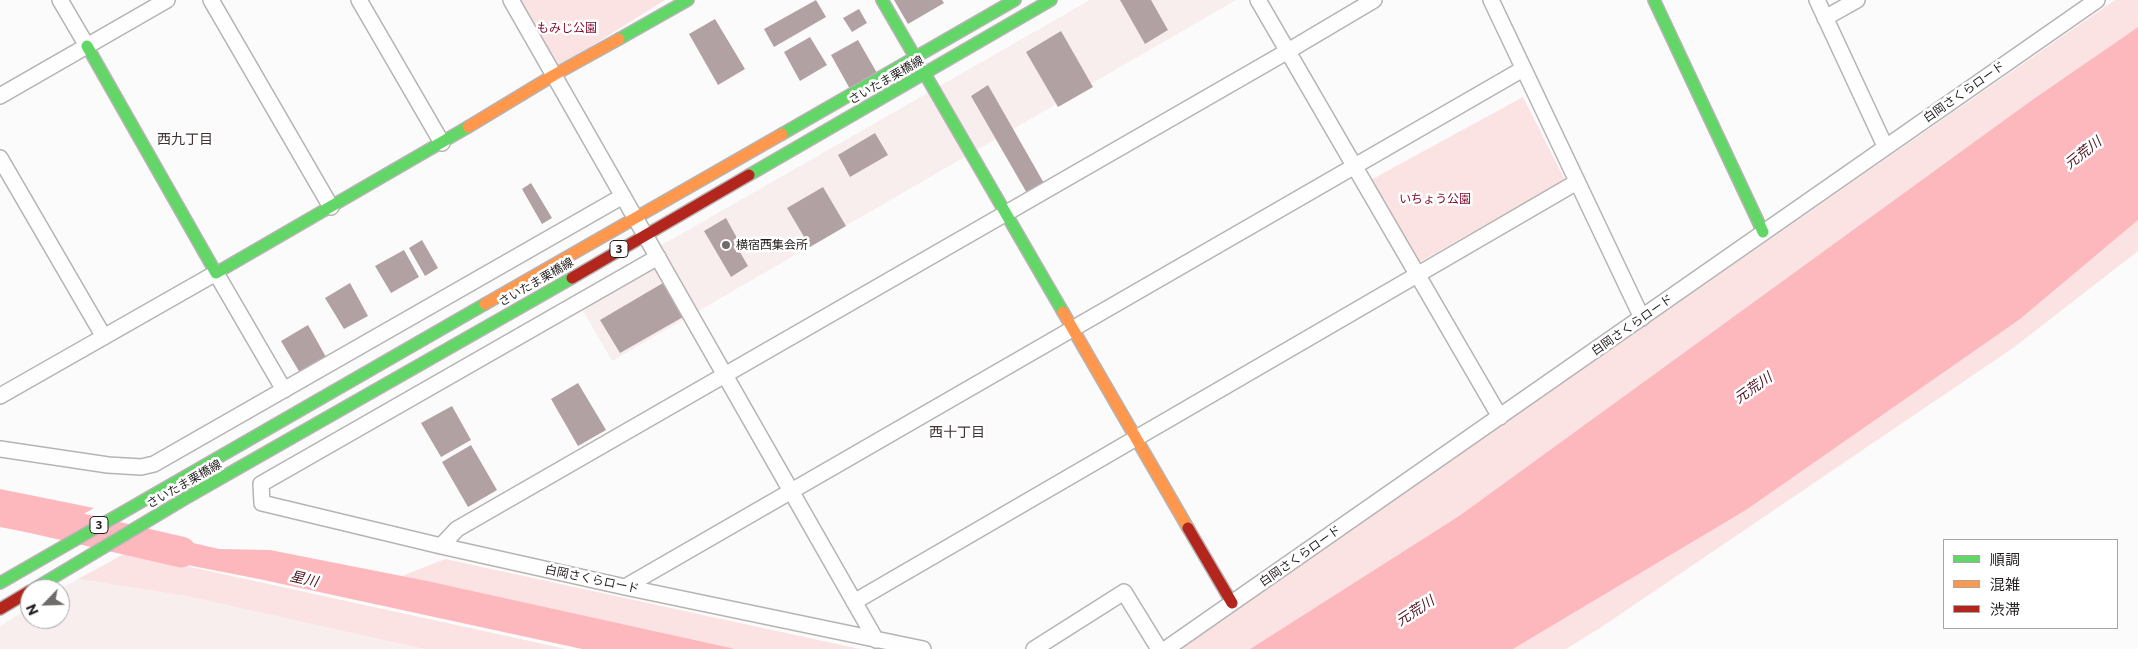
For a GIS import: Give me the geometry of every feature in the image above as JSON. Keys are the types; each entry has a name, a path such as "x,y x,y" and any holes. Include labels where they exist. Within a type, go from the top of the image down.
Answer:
{"main road":[{"path":"87,46 216,272 442,143 554,75 688,0"},
{"path":"882,0 1232,603"},
{"name":"さいたま栗橋線","path":"0,583 304,410 635,217 916,59 1015,0"},
{"name":"さいたま栗橋線","path":"51,579 186,498 411,371 1052,0"},
{"path":"1654,0 1762,232"},
{"path":"0,609 20,597"}],"street":[{"path":"60,0 87,46"},
{"path":"0,96 167,0"},
{"path":"211,0 331,207"},
{"path":"359,0 442,143"},
{"path":"511,0 876,640"},
{"path":"1258,0 1500,417"},
{"path":"441,546 457,529 1374,0"},
{"path":"1491,0 1642,318"},
{"path":"1817,0 1885,146"},
{"path":"1825,18 1857,0"},
{"name":"白岡さくらロード","path":"1166,649 2097,0"},
{"path":"625,587 1523,69"},
{"path":"0,158 104,337"},
{"path":"854,602 1577,182"},
{"path":"0,449 108,465 141,467 154,464 623,196"},
{"name":"白岡さくらロード","path":"658,257 261,484 262,503 441,546 625,587 924,649"},
{"path":"0,396 216,272 284,390"},
{"path":"1034,649 1124,592 1159,649"}],"shaded area":[{"path":"1090,0 1236,0 612,361 582,309 668,261 660,246"},
{"path":"78,579 186,596 424,649 0,649 0,626 20,613 20,629 70,629 70,583"}],"green space":[{"name":"もみじ公園","path":"517,0 665,0 558,67"},
{"path":"2115,0 2138,0 2138,27 2032,100 1459,516 1250,649 1179,649"},
{"name":"いちょう公園","path":"1523,97 1565,180 1416,264 1367,182"},
{"path":"2138,220 2138,251 2013,348 1600,628 1566,649 1513,649 1746,510 2019,319"},
{"path":"126,553 566,649 424,649 186,596 78,579"},
{"path":"445,559 861,649 720,649 397,578"}],"water":[{"name":"元荒川","path":"2138,27 2138,220 2020,319 1746,510 1513,649 1250,649 1459,516 2032,100"},
{"path":"0,489 94,508 46,536 0,527"},
{"path":"154,534 219,549 270,550 427,581 735,649 582,649 259,579 126,553"}],"building":[{"path":"816,0 826,17 774,47 764,29"},
{"path":"894,0 942,0 944,3 908,24"},
{"path":"1120,0 1151,0 1168,30 1145,44"},
{"path":"859,9 867,23 852,32 843,18"},
{"path":"715,19 745,69 718,85 689,34"},
{"path":"1061,31 1093,87 1058,107 1026,52"},
{"path":"810,37 827,65 800,81 784,52"},
{"path":"858,40 877,73 850,89 831,55"},
{"path":"988,85 1045,185 1028,195 971,96"},
{"path":"875,133 888,155 850,177 838,155"},
{"path":"531,183 552,218 542,224 522,189"},
{"path":"823,187 846,226 810,247 787,208"},
{"path":"726,218 737,238 733,240 748,266 731,277 704,231"},
{"path":"422,240 438,268 425,276 409,248"},
{"path":"404,250 419,277 391,293 375,266"},
{"path":"350,283 368,316 344,329 325,298"},
{"path":"663,283 683,317 620,353 600,320"},
{"path":"308,325 326,357 300,373 281,341"},
{"path":"578,383 606,430 578,446 551,399"},
{"path":"452,406 471,440 441,457 421,423"},
{"path":"471,445 497,490 468,507 442,462"}],"waterway":[{"name":"星川","path":"0,510 181,552"}],"traffic: fast":[{"path":"619,39 688,0"},
{"path":"882,0 1063,312"},
{"path":"782,134 1015,0"},
{"path":"749,175 1051,0"},
{"path":"1654,0 1763,232"},
{"path":"87,46 216,273 468,127"},
{"path":"51,579 186,498 572,278"},
{"path":"0,583 485,304"}],"traffic: slow":[{"path":"468,127 554,75 619,39"},
{"path":"485,304 782,134"},
{"path":"1063,312 1188,528"}],"traffic: jam":[{"path":"572,278 749,175"},
{"path":"1188,528 1232,603"},
{"path":"0,609 20,597"}],"place":[{"name":"横宿西集会所","path":"726,245"}],"district":[{"name":"西九丁目","path":"185,139"},
{"name":"西十丁目","path":"957,432"}]}
